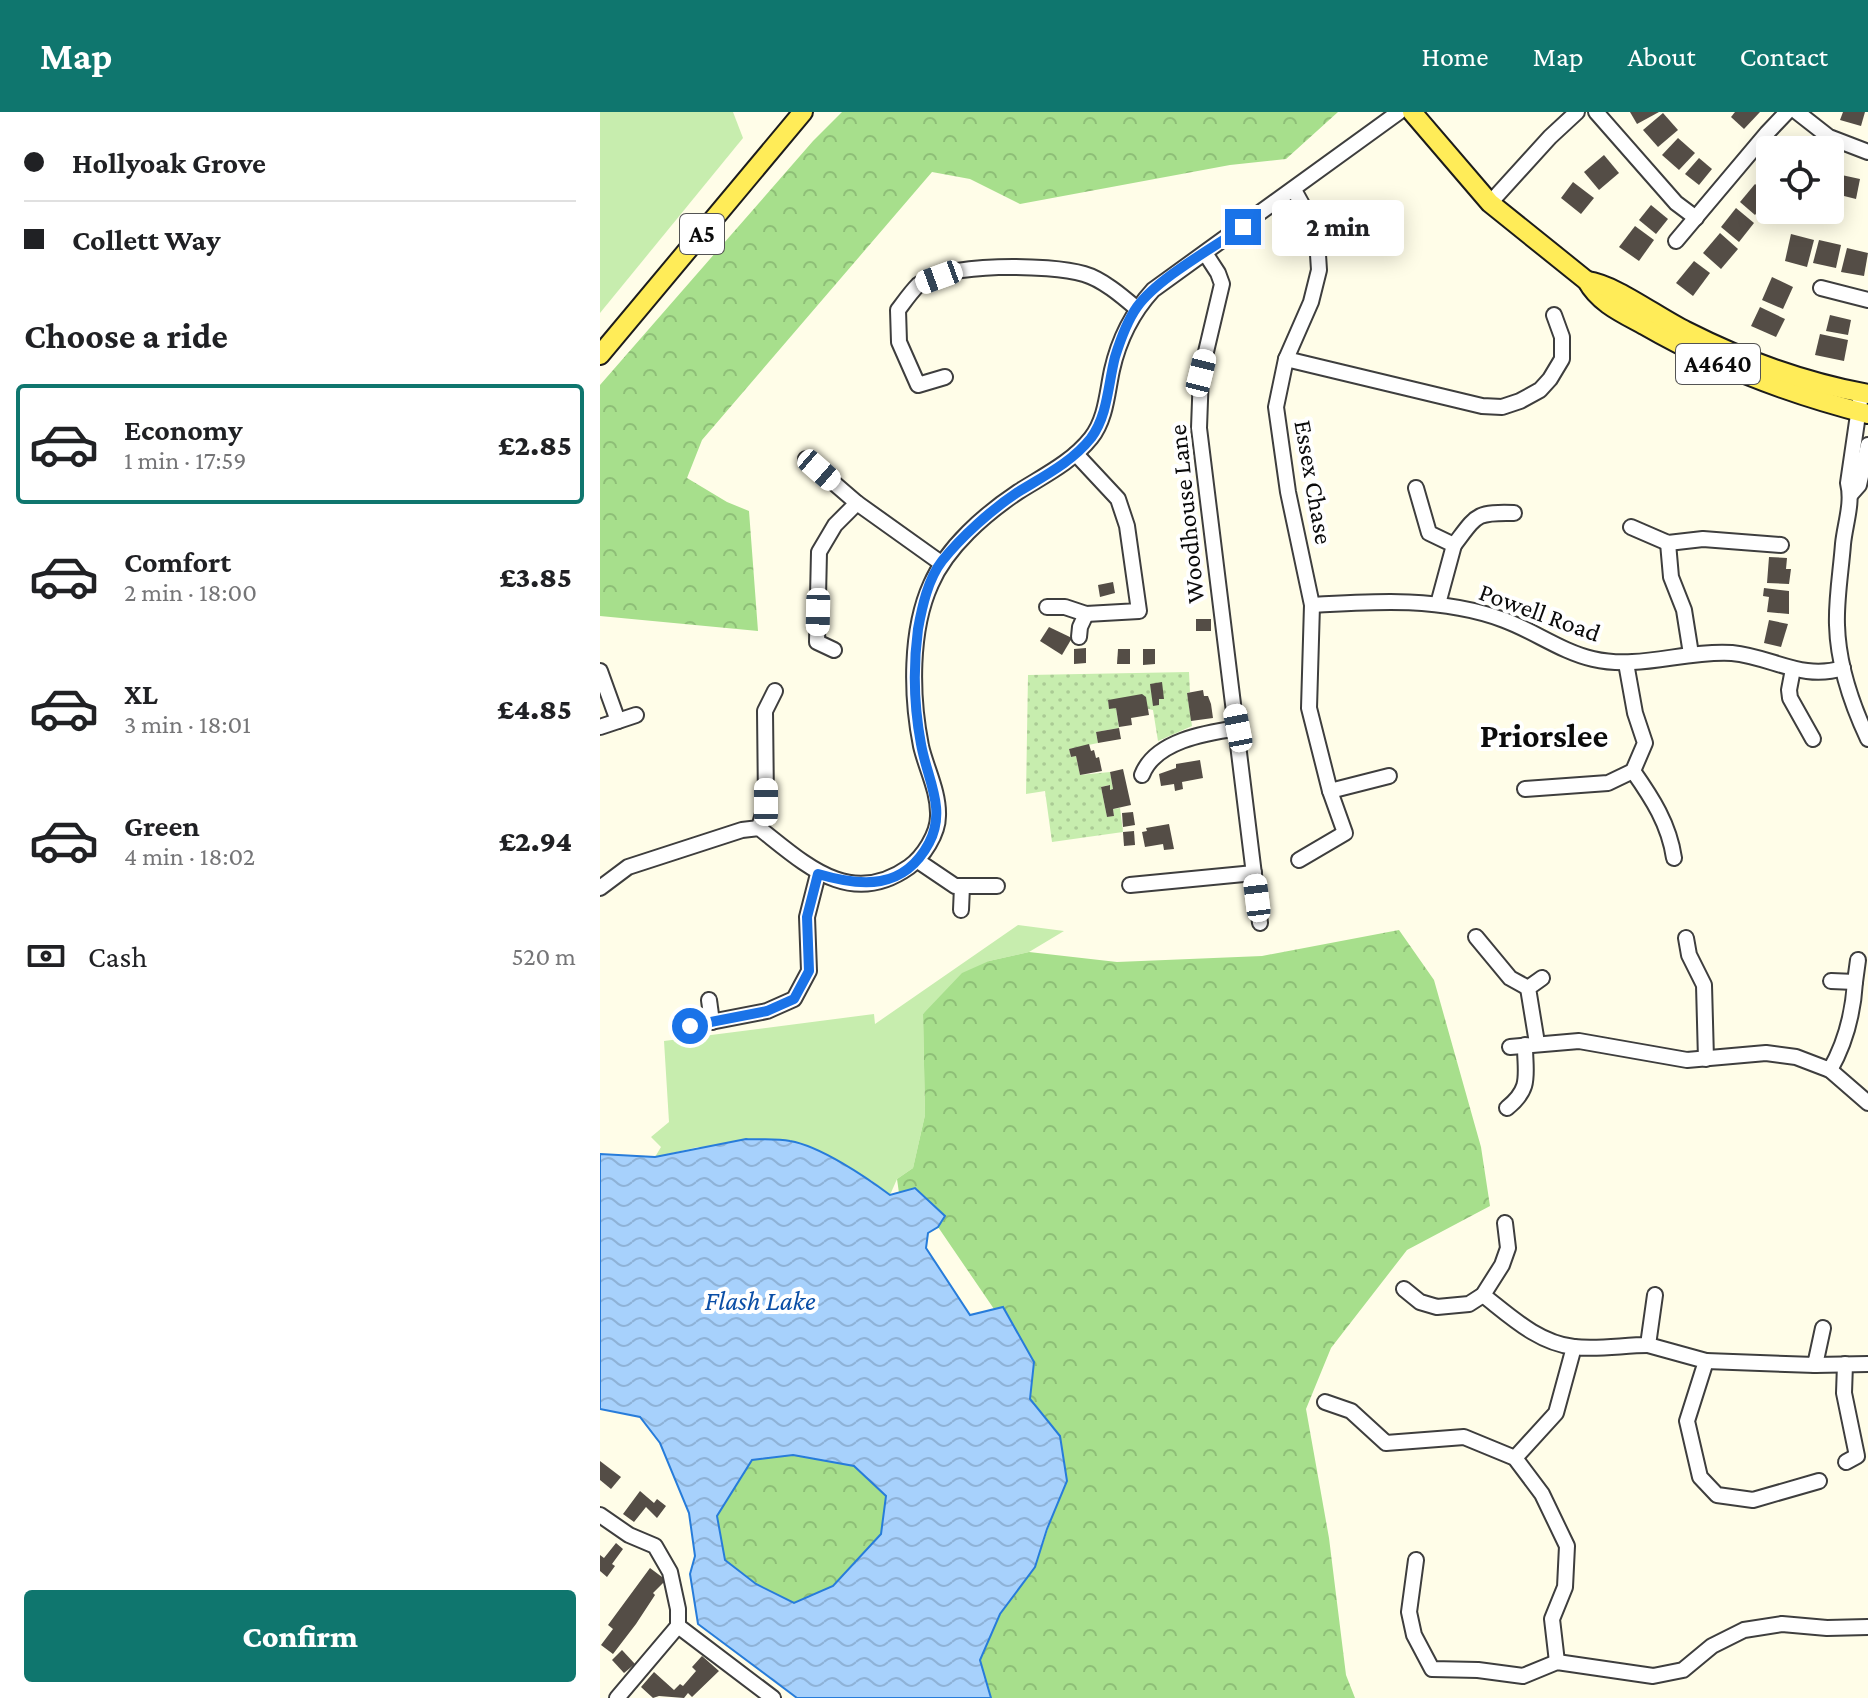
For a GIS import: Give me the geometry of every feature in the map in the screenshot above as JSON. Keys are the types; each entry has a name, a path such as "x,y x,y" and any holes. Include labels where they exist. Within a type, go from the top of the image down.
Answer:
{"main road":[{"name":"A5","path":"600,355 803,112"},
{"name":"A4640","path":"1412,112 1490,203 1587,281 1603,283 1656,316 1763,366 1864,403"}],"street":[{"path":"600,888 628,867 712,838 759,828 818,874 849,883 871,884 897,876 918,861 939,817 921,746 914,668 926,596 941,563 974,528 1014,495 1076,454 1093,436 1103,414 1120,342 1136,308 1153,290 1399,112"},
{"path":"1490,203 1577,112"},
{"path":"1596,112 1676,203 1696,218"},
{"path":"1676,241 1787,112"},
{"path":"1797,112 1829,137 1868,152"},
{"name":"Essex Chase","path":"1294,190 1317,239 1319,270 1311,302 1286,359 1276,407 1288,492 1312,605 1309,708 1330,791 1345,833 1299,860"},
{"name":"Woodhouse Lane","path":"1205,253 1222,284 1201,373 1199,428 1260,923"},
{"path":"945,377 918,385 899,342 898,310 919,284 959,269 1013,267 1085,274 1121,295 1136,308"},
{"path":"1821,288 1868,300"},
{"path":"1286,359 1482,406 1502,407 1540,390 1562,359 1562,337 1554,315"},
{"path":"1864,403 1848,483 1851,494 1844,532 1837,626 1843,668 1858,718 1868,739"},
{"path":"1851,494 1859,485 1868,445"},
{"path":"1047,607 1139,618 1127,526 1118,499 1076,454"},
{"path":"806,459 857,503 941,563"},
{"path":"1416,488 1425,524 1436,538 1454,545"},
{"path":"834,650 817,642 819,552 835,525 857,503"},
{"path":"1438,604 1454,545 1467,529 1480,514 1514,513"},
{"path":"1631,527 1668,543 1703,539 1781,545"},
{"path":"1668,543 1671,577 1684,610 1691,654"},
{"name":"Powell Road","path":"1312,605 1373,600 1438,604 1503,620 1592,659 1626,663 1691,654 1731,653 1816,674 1843,668"},
{"path":"1079,637 1086,614"},
{"path":"1525,789 1608,783 1633,771 1645,743 1635,713 1626,663"},
{"path":"1793,669 1790,698 1813,739"},
{"path":"600,671 618,721"},
{"path":"759,828 766,802 765,711 775,691"},
{"path":"600,727 636,715"},
{"path":"1141,763 1202,734 1238,728"},
{"path":"1633,771 1655,803 1671,841 1674,858"},
{"path":"1330,791 1389,776"},
{"path":"918,861 955,886 997,886"},
{"path":"1130,885 1254,873"},
{"path":"690,1026 767,1011 794,999 809,971 807,917 818,874"},
{"path":"961,910 962,886"},
{"path":"1476,937 1510,978 1528,988"},
{"path":"1686,938 1689,955 1704,985 1706,1059"},
{"path":"1830,1070 1848,1027 1858,960"},
{"path":"1528,988 1542,978"},
{"path":"1831,981 1855,982"},
{"path":"1507,1108 1522,1095 1525,1088 1528,988"},
{"path":"709,1000 712,1022"},
{"path":"1524,1045 1579,1041 1673,1060 1766,1053 1796,1057 1830,1070 1868,1103"},
{"path":"1404,1289 1420,1302 1437,1307 1469,1304 1483,1295 1508,1248 1505,1223"},
{"path":"1483,1295 1530,1331 1550,1341 1574,1347 1648,1345 1706,1361 1868,1364"},
{"path":"1648,1345 1655,1295"},
{"path":"1815,1365 1823,1328"},
{"path":"1515,1458 1556,1413 1574,1347"},
{"path":"1706,1361 1687,1421 1700,1477 1717,1495 1753,1500 1819,1481"},
{"path":"1845,1364 1844,1393 1857,1456 1846,1462"},
{"path":"1325,1402 1351,1411 1386,1443 1464,1437 1515,1458 1542,1494 1567,1546 1565,1587 1552,1619 1557,1662"},
{"path":"600,1515 629,1535 655,1546 670,1572 678,1609 678,1626 617,1698"},
{"path":"1416,1560 1409,1612 1414,1635 1432,1669 1478,1670 1523,1676 1557,1662 1653,1676 1683,1670 1712,1646 1744,1630 1782,1624 1827,1628 1868,1627"},
{"path":"678,1626 773,1698"}],"green space":[{"path":"600,112 733,112 743,138 600,313"},
{"path":"842,112 1338,112 1286,159 1230,165 1020,204 970,179 932,172 702,440 687,478 749,511 758,631 600,616 600,385 813,141"},
{"path":"1189,672 1190,692 1187,693 1192,726 1158,741 1153,710 1108,700 1109,708 1116,708 1119,728 1096,732 1098,743 1069,749 1071,757 1076,756 1080,775 1110,772 1113,789 1110,790 1109,785 1101,787 1107,817 1114,816 1113,809 1120,808 1123,832 1052,842 1045,791 1026,794 1028,675"},
{"path":"1018,925 1064,931 1029,952 989,961 923,1014 925,1115 913,1168 897,1179 890,1195 871,1180 698,1147 655,1157 661,1147 651,1137 669,1122 664,1041 874,1014 875,1024"},
{"path":"1399,930 1434,980 1481,1147 1490,1206 1407,1250 1331,1348 1306,1409 1329,1538 1346,1675 1355,1698 991,1698 980,1660 1000,1614 1035,1567 1066,1476 1060,1436 1029,1399 1034,1362 1003,1307 994,1309 938,1227 944,1216 915,1188 899,1193 897,1179 913,1168 925,1115 923,1014 962,973 989,961 1029,952 1117,962 1262,956"},
{"path":"793,1455 854,1466 886,1496 882,1534 833,1586 794,1603 756,1584 725,1560 717,1516 752,1460"}],"water":[{"name":"Flash Lake","path":"746,1139 785,1140 828,1156 890,1195 915,1188 945,1216 938,1227 928,1233 926,1248 970,1315 1003,1307 1034,1362 1030,1399 1060,1436 1067,1481 1035,1567 1000,1614 980,1660 991,1698 797,1698 698,1624 690,1574 695,1556 689,1513 660,1443 640,1417 600,1409 600,1154 655,1157","holes":["793,1455 854,1466 886,1496 881,1534 833,1586 794,1603 756,1584 725,1560 717,1516 752,1460"]}],"building":[{"path":"1630,112 1659,112 1637,124"},
{"path":"1735,112 1760,112 1744,129 1731,117"},
{"path":"1843,112 1865,112 1861,126 1840,120"},
{"path":"1663,113 1678,130 1658,147 1643,130"},
{"path":"1678,138 1695,153 1679,170 1662,155"},
{"path":"1604,155 1619,173 1599,190 1584,172"},
{"path":"1699,158 1712,169 1699,185 1685,174"},
{"path":"1844,176 1860,179 1856,199 1844,196"},
{"path":"1573,182 1594,198 1581,214 1561,198"},
{"path":"1755,184 1756,185 1755,215 1740,202"},
{"path":"1651,205 1668,219 1656,234 1639,220"},
{"path":"1736,208 1754,223 1739,242 1721,227"},
{"path":"1635,226 1654,240 1639,261 1619,247"},
{"path":"1720,233 1738,249 1721,269 1703,253"},
{"path":"1791,234 1814,240 1807,267 1785,261"},
{"path":"1819,240 1841,245 1836,268 1813,263"},
{"path":"1847,248 1868,253 1864,276 1841,272"},
{"path":"1694,261 1710,273 1693,296 1676,283"},
{"path":"1772,277 1793,287 1783,309 1762,300"},
{"path":"1760,307 1785,319 1776,337 1751,326"},
{"path":"1830,315 1851,320 1848,335 1826,331"},
{"path":"1820,334 1848,340 1844,361 1815,355"},
{"path":"1769,557 1787,558 1786,569 1791,569 1789,584 1767,583"},
{"path":"1113,582 1115,593 1100,597 1098,585"},
{"path":"1764,588 1789,591 1789,614 1767,612 1769,597 1763,596"},
{"path":"1196,619 1211,619 1211,631 1196,631"},
{"path":"1769,620 1788,624 1781,647 1764,643"},
{"path":"1049,627 1072,638 1062,655 1040,641"},
{"path":"1086,648 1086,663 1074,664 1074,649"},
{"path":"1118,649 1130,649 1130,664 1117,664"},
{"path":"1143,649 1155,649 1155,664 1143,665"},
{"path":"1162,682 1164,699 1159,699 1159,705 1153,706 1150,684"},
{"path":"1203,690 1211,704 1213,718 1191,721 1187,693"},
{"path":"1142,694 1146,697 1149,715 1131,718 1132,725 1119,727 1116,708 1109,709 1108,700"},
{"path":"1119,728 1121,739 1098,743 1096,732"},
{"path":"1089,744 1096,758 1099,757 1102,771 1080,775 1076,756 1071,757 1069,749"},
{"path":"1200,760 1203,778 1182,782 1183,789 1175,791 1174,784 1161,786 1159,774 1176,768 1176,764"},
{"path":"1123,769 1131,805 1113,809 1114,816 1107,817 1101,787 1110,785 1110,790 1113,789 1110,772"},
{"path":"1133,812 1135,825 1123,827 1122,813"},
{"path":"1169,824 1174,849 1164,850 1163,844 1145,847 1142,832 1147,831 1146,828"},
{"path":"1134,831 1135,845 1124,846 1123,832"},
{"path":"600,1461 621,1477 611,1489 600,1480"},
{"path":"640,1491 654,1503 657,1499 666,1506 657,1518 646,1507 634,1522 623,1514"},
{"path":"616,1543 623,1549 607,1577 600,1571 600,1555 604,1558"},
{"path":"650,1568 666,1580 653,1593 655,1595 636,1624 613,1654 601,1645 613,1629 608,1625"},
{"path":"622,1650 635,1664 624,1673 612,1660"},
{"path":"702,1656 719,1671 692,1697 688,1693 684,1698 653,1698 641,1687 654,1672 674,1690 680,1684 683,1686 696,1671 692,1667"}],"district":[{"name":"Priorslee","path":"1544,735"}],"route":[{"path":"690,1026 767,1011 794,999 809,971 807,917 818,874 849,883 871,884 897,876 918,861 939,817 921,746 914,668 919,626 930,584 941,563 974,528 1014,495 1076,454 1093,436 1103,414 1120,342 1136,308 1153,290 1243,227"}]}
